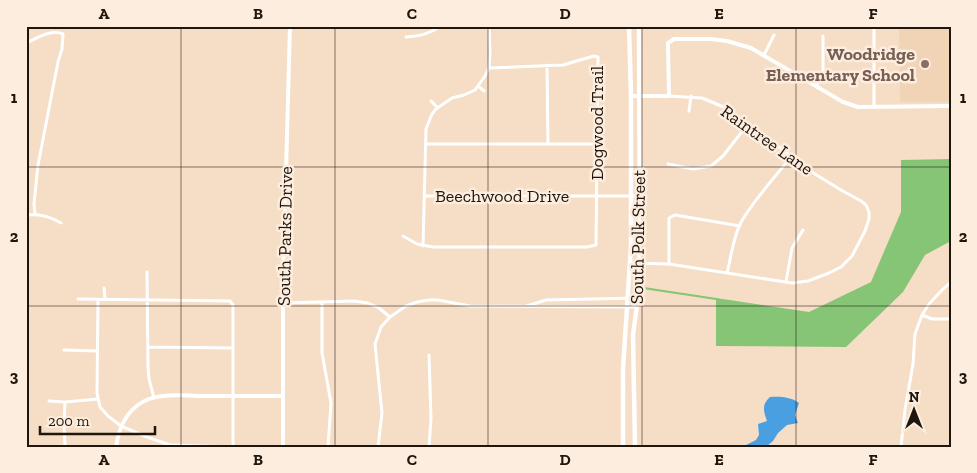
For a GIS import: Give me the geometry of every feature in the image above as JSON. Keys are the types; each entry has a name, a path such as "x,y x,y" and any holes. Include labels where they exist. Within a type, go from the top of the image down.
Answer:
{"main road":[{"name":"South Polk Street","path":"624,447 623,369 630,262 631,196 629,26"},
{"name":"South Polk Street","path":"634,447 634,335 638,298 640,196 639,26"}],"street":[{"name":"South Parks Drive","path":"283,447 283,303 290,26"},
{"path":"406,37 421,36 441,26"},
{"path":"403,236 423,246 426,129 432,114 437,108 452,98 475,90 485,76 490,53 489,26"},
{"path":"874,26 874,107"},
{"path":"26,43 52,32 63,34 62,49 38,165 34,204 35,214"},
{"path":"764,55 774,35"},
{"path":"816,87 822,78 823,36"},
{"path":"669,96 668,43 674,39 710,39 751,48 816,87 850,104 874,107 951,106"},
{"name":"Dogwood Trail","path":"423,246 456,248 587,247 596,245 598,56 563,65 547,65"},
{"path":"488,68 547,65 548,144"},
{"path":"478,86 484,90"},
{"name":"Raintree Lane","path":"631,96 691,96 709,100 726,108 815,174 862,200 869,212 869,219 852,256 841,266 829,273 808,281 786,282"},
{"path":"689,111 691,96"},
{"path":"431,101 437,108"},
{"path":"668,164 693,169 711,166 723,156 748,124"},
{"path":"425,144 597,144"},
{"path":"728,273 732,249 740,226 749,210 791,157"},
{"name":"Beechwood Drive","path":"424,196 640,196"},
{"path":"26,215 43,215 61,223"},
{"path":"669,264 669,218 671,216 675,215 740,226"},
{"path":"630,262 669,264 786,282 792,248 803,230"},
{"path":"147,272 148,366 154,398"},
{"path":"901,447 913,364 914,337 929,304 951,282"},
{"path":"104,288 105,299"},
{"path":"600,298 600,307"},
{"path":"524,306 546,300 638,298"},
{"path":"78,299 98,299 105,299 148,299 230,301 233,305 231,447 170,445 121,426 108,416 100,407 98,399 98,299"},
{"path":"378,447 382,413 375,344 382,327 390,317 406,306 418,302 438,300 470,306 637,307"},
{"path":"283,303 354,301 368,303 379,308 390,317"},
{"path":"322,302 322,352 331,403 328,447"},
{"path":"922,316 932,319 951,319"},
{"path":"148,347 232,348"},
{"path":"64,350 97,351"},
{"path":"428,355 431,419 429,447"},
{"path":"116,447 121,426 130,413 138,405 150,398 283,396"},
{"path":"49,401 65,402 98,399"},
{"path":"65,402 65,445"}],"shaded area":[{"name":"Woodridge Elementary School","path":"899,26 951,26 951,102 900,102"}],"green space":[{"path":"951,159 951,241 925,255 903,292 846,347 716,346 716,300 643,289 644,287 809,312 871,282 901,212 901,160"}],"water":[{"path":"770,397 785,397 799,403 795,415 798,423 787,425 767,446 749,447 746,445 756,440 759,435 758,424 767,421 764,406"}],"place":[{"name":"Woodridge Elementary School","path":"925,64"}]}
